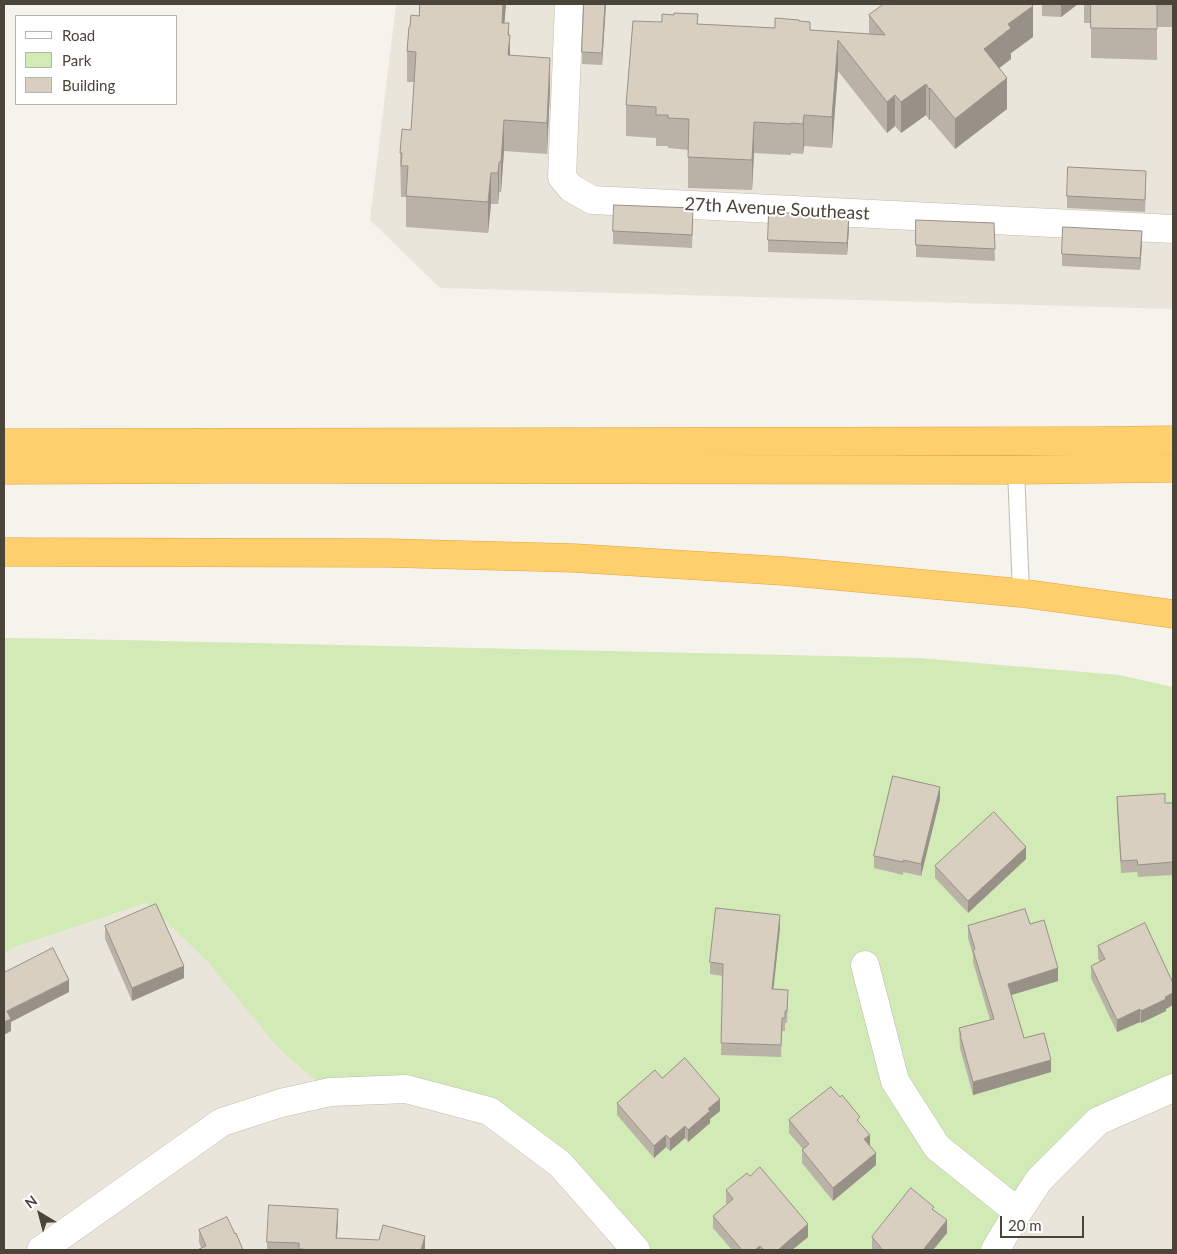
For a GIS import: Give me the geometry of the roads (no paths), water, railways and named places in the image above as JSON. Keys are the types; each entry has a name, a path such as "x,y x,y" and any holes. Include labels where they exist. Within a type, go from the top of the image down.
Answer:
{"highway":[{"path":"4,443 1173,440"},
{"path":"4,470 242,468 1016,470 1173,468"},
{"path":"4,552 388,553 574,558 784,571 1021,592 1173,614"}],"street":[{"name":"27th Avenue Southeast","path":"569,4 562,176 572,188 592,200 1173,229"},
{"path":"866,964 895,1081 937,1147 1018,1212"},
{"path":"995,1250 1039,1180 1098,1121 1173,1088"},
{"path":"41,1250 222,1122 282,1103 330,1092 406,1089 489,1111 560,1164 636,1250"}],"lane":[{"path":"1016,470 1021,592"}]}
